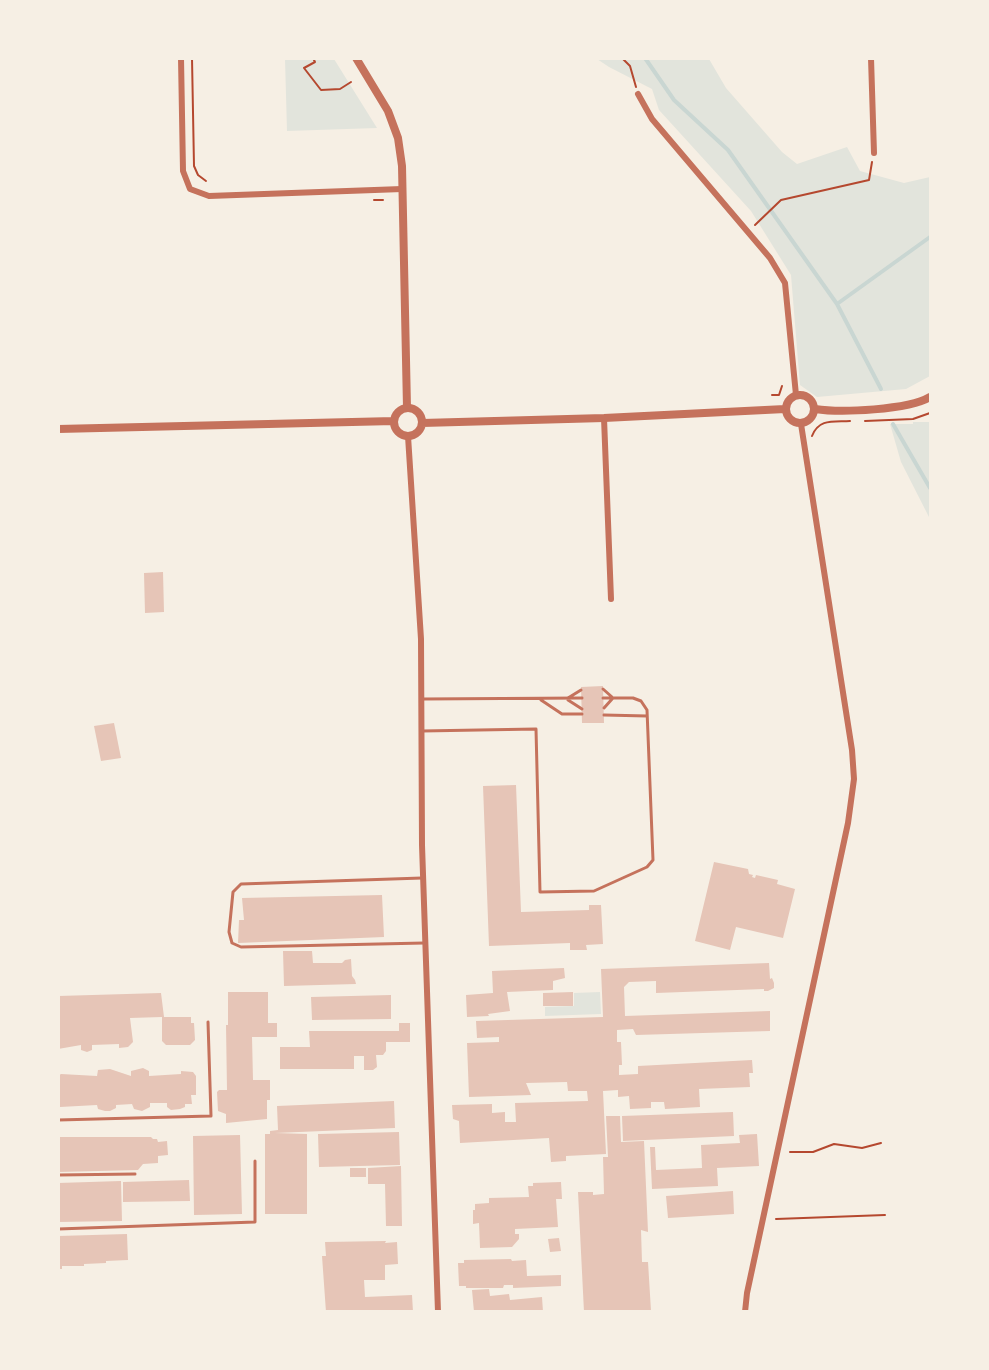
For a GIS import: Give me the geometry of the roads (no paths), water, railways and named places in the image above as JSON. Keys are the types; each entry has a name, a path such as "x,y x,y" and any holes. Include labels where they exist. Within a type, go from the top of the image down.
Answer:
{"street":[{"path":"181,58 183,171 190,189 209,196 402,189"},
{"path":"356,58 388,111 398,138 402,189 407,408"},
{"path":"871,58 874,153"},
{"path":"638,94 652,119 770,258 785,283 796,395"},
{"path":"796,395 806,396 814,409 809,421 801,424 788,418 785,409 787,402 796,395"},
{"path":"814,409 830,411 897,406 923,401 930,397"},
{"path":"407,408 416,411 422,423 416,434 408,436 396,430 394,421 400,411 407,408"},
{"path":"422,423 603,418 785,409"},
{"path":"603,418 610,599"},
{"path":"58,429 394,421"},
{"path":"745,1311 845,835 854,780 852,750 801,424"},
{"path":"408,436 421,639 423,878 438,1311"}],"lane":[{"path":"603,689 613,698"},
{"path":"567,699 581,690"},
{"path":"421,699 582,698"},
{"path":"422,731 536,729 540,892 594,891 647,867 653,860 646,710 641,701 633,698 603,698"},
{"path":"604,708 613,698"},
{"path":"540,699 562,714 582,714"},
{"path":"567,699 582,709"},
{"path":"604,715 647,716"},
{"path":"423,878 241,884 232,892 229,932 232,942 241,947 425,943"},
{"path":"58,1120 211,1116 208,1022"},
{"path":"58,1229 255,1222 255,1161"},
{"path":"58,1175 135,1174"}],"waterway":[{"path":"645,58 674,100 728,150 837,304 881,389"},
{"path":"837,304 930,237"},
{"path":"893,424 930,488"}]}
